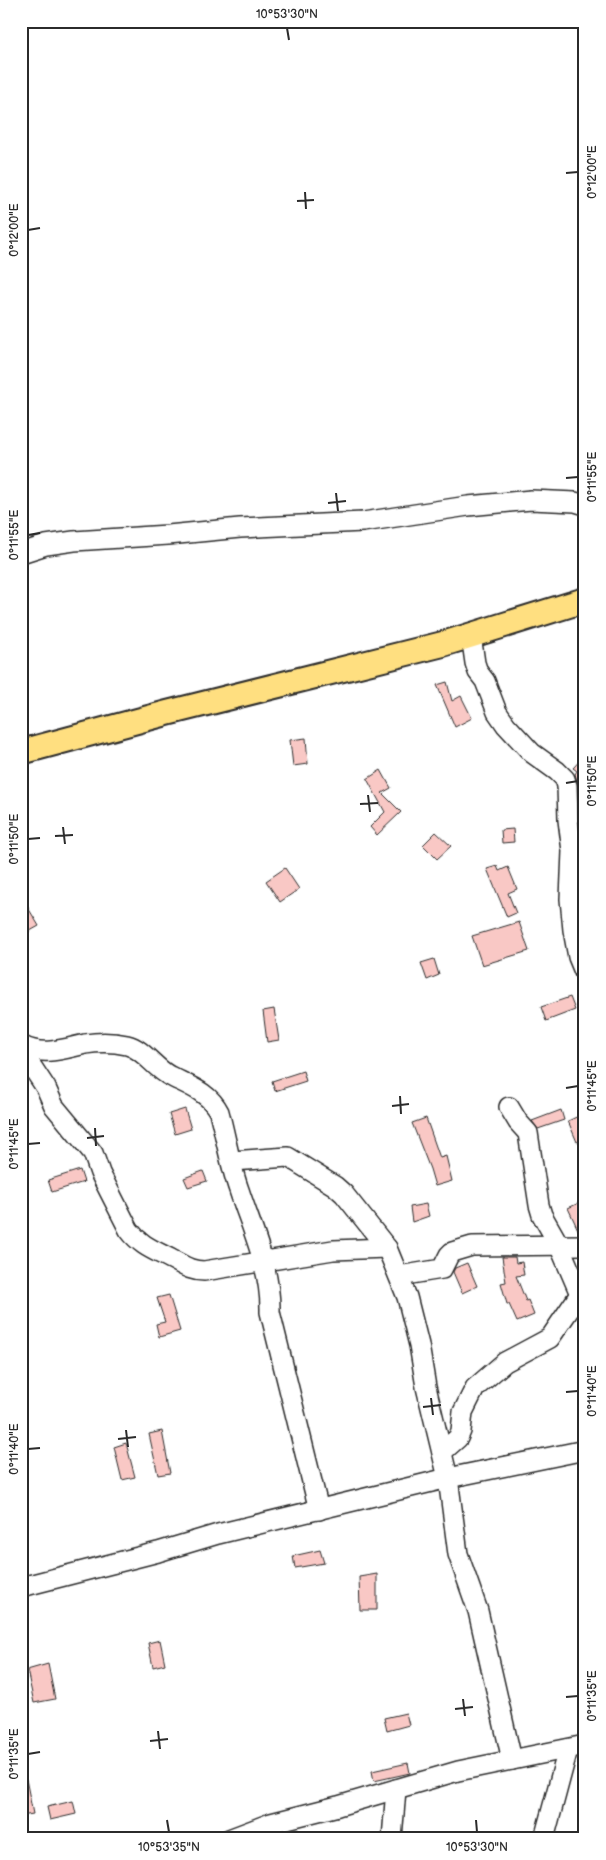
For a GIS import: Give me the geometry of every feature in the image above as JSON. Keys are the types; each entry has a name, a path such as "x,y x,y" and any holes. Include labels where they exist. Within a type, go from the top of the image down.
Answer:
{"main road":[{"path":"21,752 471,635 585,600"}],"street":[{"path":"21,553 46,545 74,541 259,527 363,522 468,506 531,500 575,502 585,505"},
{"path":"471,635 478,672 485,681 497,712 532,753 565,779 572,851 570,899 573,930 578,958 585,974"},
{"path":"21,1045 42,1052 87,1044 130,1046 135,1048 158,1069 210,1098 219,1112 238,1189 255,1232 263,1260 270,1299 270,1312 319,1510"},
{"path":"21,1050 46,1088 54,1106 93,1153 100,1173 129,1230 142,1245 186,1268 196,1271 333,1250 387,1248"},
{"path":"442,1452 458,1438 461,1431 463,1412 476,1388 505,1362 550,1338 582,1293 542,1215 528,1134 518,1122 509,1106"},
{"path":"232,1161 280,1157 294,1158 344,1194 387,1248 407,1297 417,1335 426,1386 448,1478 458,1554 478,1611 512,1760"},
{"path":"399,1276 442,1269 449,1255 455,1250 472,1246 585,1246"},
{"path":"21,1587 158,1552 218,1534 448,1478 585,1450"},
{"path":"229,1839 271,1823 458,1771 576,1747"},
{"path":"544,1839 576,1747"},
{"path":"392,1839 396,1789"}],"building":[{"path":"447,682 452,701 461,696 472,718 455,727 437,685"},
{"path":"306,738 308,764 293,766 290,740"},
{"path":"585,755 585,790 578,783 575,774 577,771 573,768"},
{"path":"381,770 391,788 382,793 401,812 377,835 370,827 385,812 367,779"},
{"path":"513,829 514,842 502,843 501,830"},
{"path":"436,832 451,846 437,859 423,845"},
{"path":"497,866 499,871 508,867 517,889 508,893 516,913 507,917 487,869"},
{"path":"285,868 299,889 280,902 266,881"},
{"path":"21,896 39,926 21,936"},
{"path":"519,922 529,951 482,965 472,936"},
{"path":"434,959 439,975 427,980 421,963"},
{"path":"570,997 575,1010 546,1021 541,1007"},
{"path":"274,1009 279,1040 267,1042 263,1011"},
{"path":"303,1071 306,1081 275,1091 272,1081"},
{"path":"185,1109 191,1129 175,1134 169,1114"},
{"path":"561,1110 564,1120 538,1129 532,1121"},
{"path":"585,1113 585,1139 577,1142 568,1121"},
{"path":"426,1118 440,1158 446,1156 452,1181 435,1186 412,1123"},
{"path":"80,1170 84,1182 52,1192 48,1180"},
{"path":"203,1171 207,1181 188,1187 184,1178"},
{"path":"581,1202 585,1212 585,1234 580,1234 568,1208"},
{"path":"426,1204 429,1216 412,1222 410,1207"},
{"path":"502,1257 515,1257 516,1263 522,1262 524,1275 516,1276 534,1315 517,1322 509,1304 507,1304 501,1283 506,1282"},
{"path":"467,1263 477,1286 462,1293 453,1272 455,1268"},
{"path":"169,1295 180,1331 159,1337 156,1324 165,1322 157,1298"},
{"path":"162,1431 170,1473 158,1475 149,1434"},
{"path":"126,1443 135,1477 122,1480 114,1447"},
{"path":"320,1550 324,1563 295,1568 293,1556"},
{"path":"377,1574 377,1610 360,1610 359,1577"},
{"path":"160,1640 165,1664 153,1667 148,1643"},
{"path":"48,1664 55,1699 34,1703 27,1670"},
{"path":"406,1713 409,1725 387,1731 384,1718"},
{"path":"408,1763 410,1773 374,1781 372,1771"},
{"path":"26,1779 33,1814 21,1816 21,1780"},
{"path":"73,1801 76,1814 50,1820 47,1807"}]}
